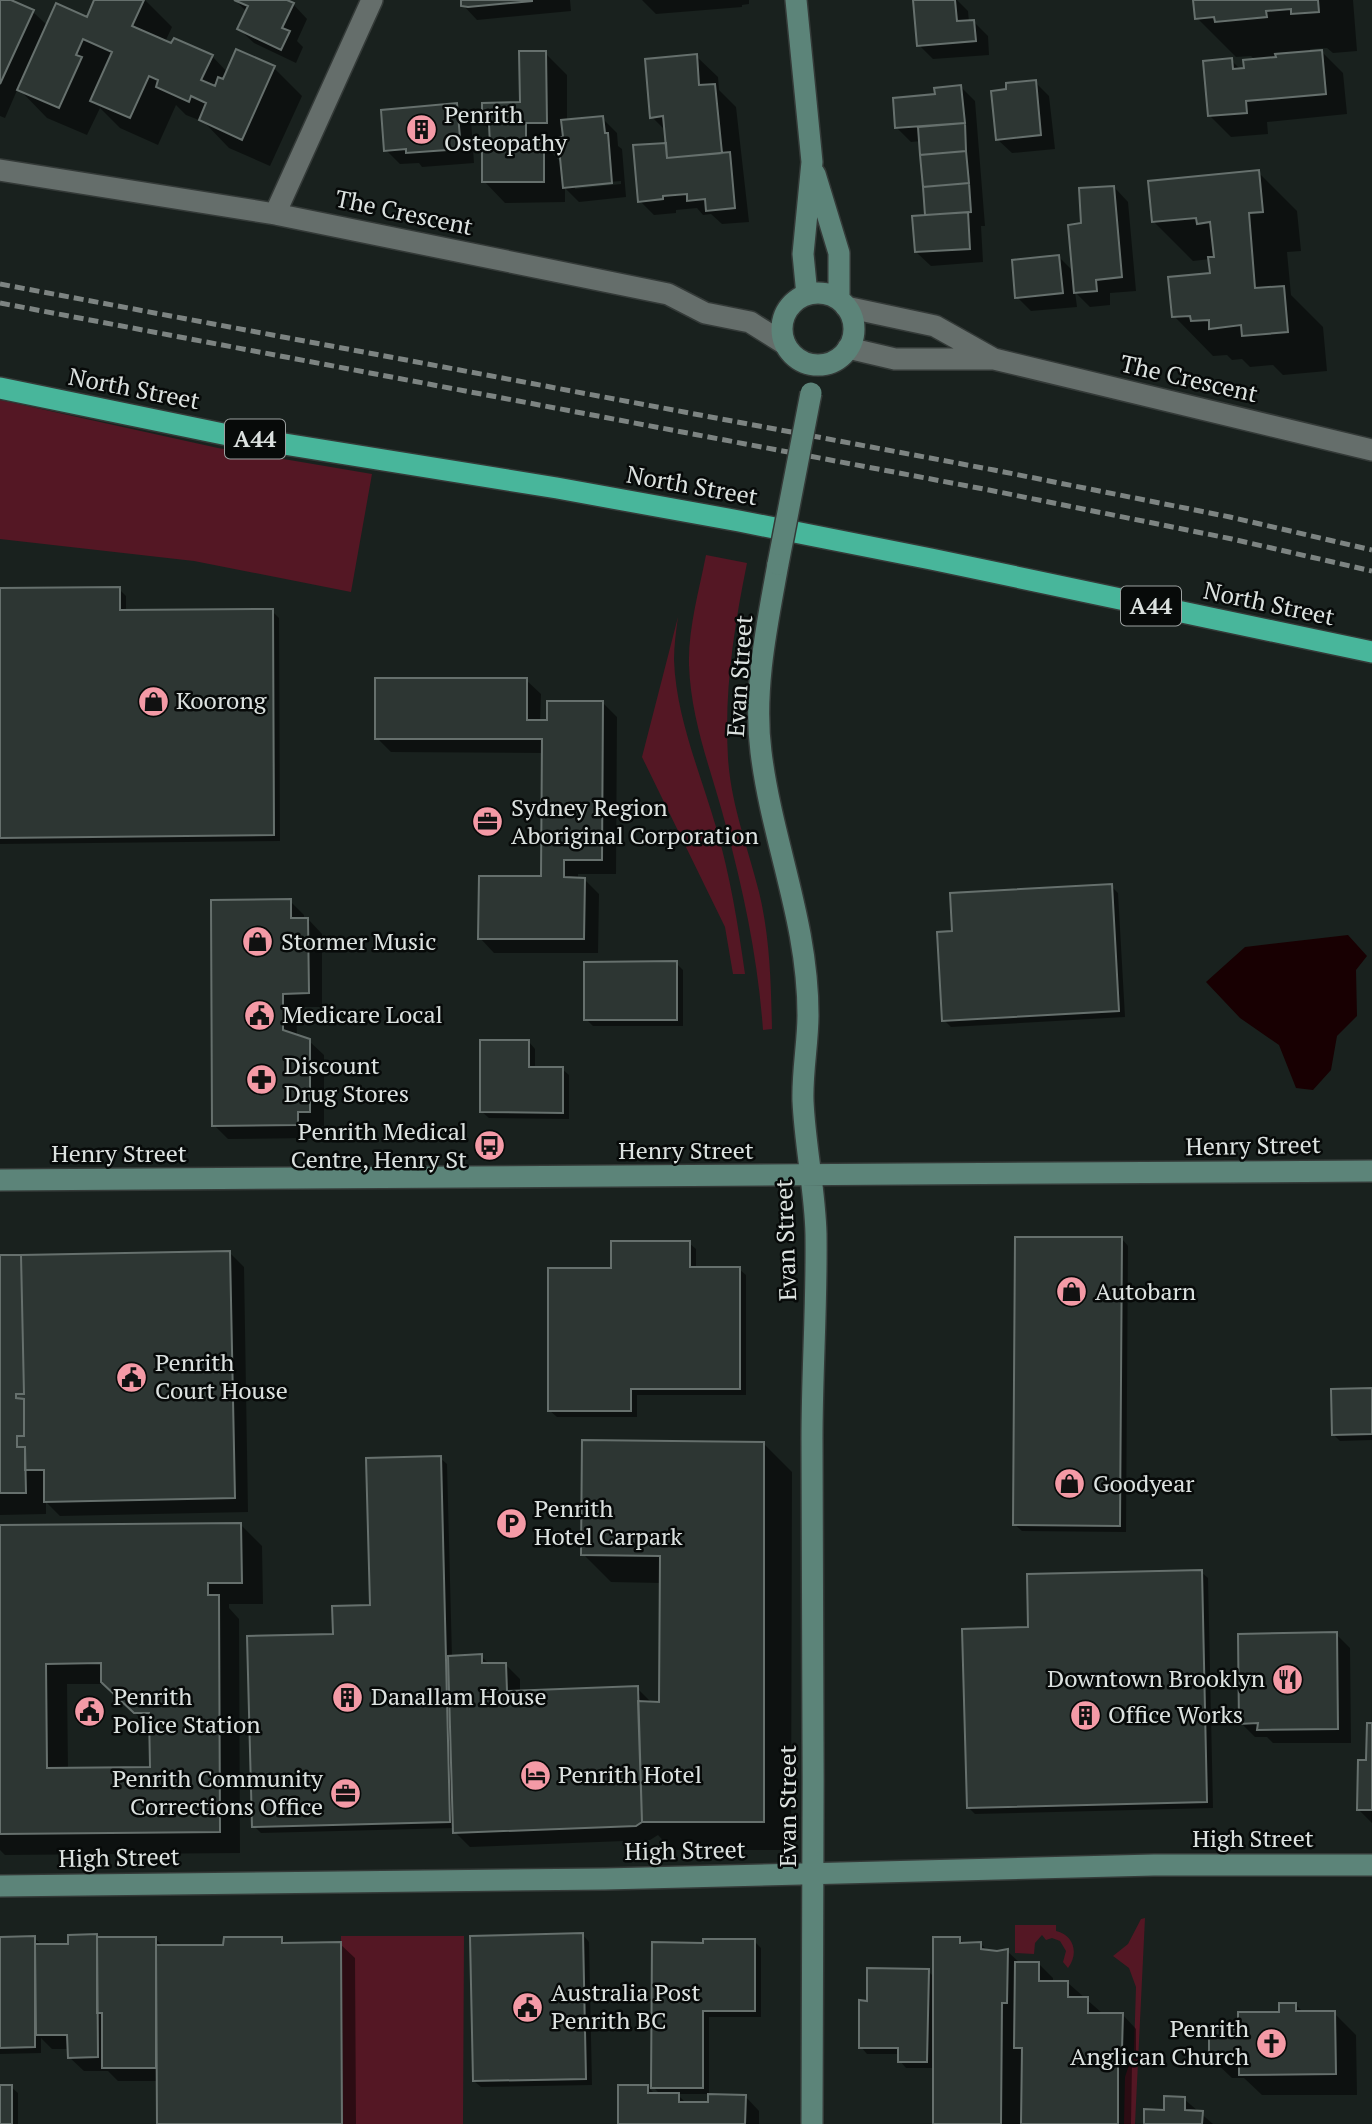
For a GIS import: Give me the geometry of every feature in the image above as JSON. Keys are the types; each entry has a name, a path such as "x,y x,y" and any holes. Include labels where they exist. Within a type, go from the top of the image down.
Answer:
{"highway":[{"name":"North Street","path":"0,388 228,435 557,488 738,521 1372,652"}],"street":[{"path":"275,214 372,0"},
{"path":"796,0 811,162 803,254 807,295"},
{"path":"811,162 839,253 843,303"},
{"name":"The Crescent","path":"0,170 275,214 668,294 705,313 750,322 785,344"},
{"path":"829,294 843,303 851,314 854,332 848,348 834,361 816,365 798,358 785,344 782,334 785,314 790,306 807,295 829,294"},
{"name":"The Crescent","path":"843,303 935,326 994,359"},
{"name":"The Crescent","path":"848,348 895,359 994,359 1372,450"},
{"name":"Evan Street","path":"812,2124 812,1423 816,1231 803,1098 808,1014 802,941 760,747 760,689 766,633 816,365"},
{"name":"Henry Street","path":"0,1180 1372,1171"},
{"name":"High Street","path":"0,1886 814,1874 1154,1865 1372,1865"}],"shaded area":[{"path":"0,400 218,448 372,474 351,592 194,561 0,539"},
{"path":"706,555 747,563 731,660 727,709 728,758 736,809 766,926 772,1029 763,1030 758,978 744,902 698,727 691,686 690,638"},
{"path":"678,617 674,660 679,702 725,863 745,974 733,974 725,927 642,757"},
{"path":"1348,935 1367,956 1356,970 1357,1016 1337,1036 1331,1070 1313,1090 1296,1088 1279,1045 1240,1018 1206,982 1245,947"},
{"path":"1145,1918 1135,2124 1124,2124 1125,2077 1134,2050 1136,1987 1129,1968 1113,1956 1128,1944 1141,1919"},
{"path":"1015,1925 1056,1925 1056,1931 1067,1937 1073,1946 1073,1957 1068,1968 1063,1962 1066,1951 1060,1941 1052,1938 1046,1940 1042,1935 1035,1943 1034,1954 1015,1953"},
{"path":"341,1936 464,1936 463,2124 341,2124"}],"building":[{"path":"0,0 11,0 34,10 0,84"},
{"path":"94,0 144,0 132,26 171,43 174,38 213,55 201,80 215,86 218,77 223,79 236,49 275,66 242,140 199,120 206,103 191,96 189,102 156,87 158,80 149,76 130,118 90,101 112,52 83,39 76,55 82,57 59,108 17,90 56,3 87,17"},
{"path":"234,0 287,0 294,3 282,28 290,31 281,50 237,29 248,6"},
{"path":"461,0 532,1 468,7 461,6"},
{"path":"913,0 955,0 957,21 974,20 976,41 917,46"},
{"path":"1193,0 1318,0 1319,12 1291,14 1291,9 1266,11 1267,17 1215,22 1214,17 1195,19"},
{"path":"1322,50 1326,94 1246,101 1247,113 1208,116 1203,61 1232,58 1233,69 1244,68 1243,60"},
{"path":"519,51 546,51 547,123 526,123 526,143 544,142 544,182 482,182 482,145 490,145 489,124 482,124 482,103 520,102"},
{"path":"697,54 699,85 715,84 722,153 667,158 663,116 650,118 645,59"},
{"path":"1036,80 1041,135 996,140 991,91 1006,89 1006,83"},
{"path":"961,85 965,123 895,128 893,98 935,94 934,88"},
{"name":"Penrith Osteopathy","path":"457,103 461,149 406,153 406,149 384,151 381,110"},
{"path":"603,116 605,133 608,133 612,183 563,188 558,138 563,137 561,120"},
{"path":"965,123 966,151 920,155 918,127"},
{"path":"666,143 667,158 730,152 735,208 706,211 705,199 687,201 687,194 638,202 633,145"},
{"path":"966,151 969,183 923,187 920,155"},
{"path":"1259,170 1263,212 1249,213 1255,288 1284,286 1288,332 1242,336 1241,325 1209,329 1209,320 1191,321 1190,316 1172,317 1168,277 1210,273 1208,257 1214,257 1210,222 1197,224 1196,218 1152,222 1148,181"},
{"path":"969,183 971,212 925,215 923,187"},
{"path":"1114,186 1122,277 1096,280 1097,291 1074,293 1068,225 1081,223 1079,188"},
{"path":"968,212 970,249 915,252 912,216"},
{"path":"1059,255 1063,293 1015,298 1012,260"},
{"path":"120,587 120,610 273,609 274,835 0,838 0,588"},
{"path":"375,678 527,678 527,720 547,720 547,701 603,701 602,860 564,860 564,877 585,878 584,939 478,939 479,876 541,876 542,739 375,739"},
{"path":"1112,884 1119,1011 942,1021 937,932 952,931 950,893"},
{"path":"291,899 291,918 308,918 309,993 283,994 283,1030 310,1039 310,1112 298,1112 298,1125 212,1126 211,900"},
{"path":"677,961 677,1020 584,1020 584,962"},
{"path":"480,1040 529,1040 529,1067 563,1067 563,1113 480,1112"},
{"path":"1015,1237 1122,1237 1120,1526 1013,1525"},
{"path":"611,1241 690,1241 690,1267 740,1267 740,1389 631,1389 631,1411 548,1411 548,1268 611,1268"},
{"path":"230,1251 235,1498 44,1502 44,1470 25,1470 25,1447 17,1447 17,1436 24,1436 24,1399 16,1398 16,1394 24,1394 21,1255"},
{"path":"0,1255 21,1255 24,1394 16,1394 16,1398 24,1399 24,1436 17,1436 17,1447 25,1447 26,1493 0,1493"},
{"path":"1372,1388 1372,1434 1332,1435 1331,1389"},
{"path":"582,1440 764,1442 764,1822 642,1822 638,1701 659,1702 660,1556 581,1555"},
{"name":"Danallam House","path":"441,1456 450,1822 252,1827 247,1636 333,1634 332,1606 370,1605 366,1458"},
{"path":"241,1523 242,1583 208,1583 208,1595 219,1595 220,1832 0,1834 0,1525","holes":["101,1663 101,1682 134,1713 149,1713 150,1767 47,1768 46,1664"]},
{"name":"Office Works","path":"1202,1570 1207,1802 967,1808 962,1629 1028,1627 1027,1574"},
{"name":"Downtown Brooklyn","path":"1337,1632 1338,1729 1257,1730 1258,1723 1239,1724 1238,1634"},
{"path":"482,1654 482,1663 506,1663 507,1691 638,1686 642,1822 636,1826 453,1833 448,1656"},
{"path":"1367,1723 1372,1723 1372,1810 1357,1810 1358,1760 1366,1760"},
{"name":"Australia Post Penrith BC","path":"583,1933 586,2079 473,2081 470,1936"},
{"path":"97,1934 98,2057 68,2058 67,2035 36,2035 35,1944 68,1944 68,1935"},
{"path":"35,1936 35,2047 0,2048 0,1937"},
{"path":"97,1937 156,1937 156,2068 102,2068 102,2013 97,2013"},
{"path":"224,1937 282,1937 282,1943 341,1942 342,2124 157,2124 156,1945 223,1945"},
{"path":"933,1937 960,1937 960,1943 981,1942 981,1949 1008,1949 1007,2003 1002,2003 1001,2124 933,2124"},
{"path":"703,1939 755,1939 755,2011 703,2011 703,2088 651,2088 652,1942 703,1943"},
{"path":"1015,1962 1039,1962 1039,1981 1068,1981 1068,1997 1088,1997 1088,2013 1123,2013 1122,2050 1118,2050 1118,2124 1021,2124 1022,2048 1014,2048"},
{"path":"867,1968 929,1969 927,2062 898,2062 898,2048 859,2048 859,2000 867,2001"},
{"name":"Penrith Anglican Church","path":"1279,2003 1296,2003 1296,2011 1335,2011 1336,2074 1239,2075 1239,2056 1209,2057 1209,2029 1238,2029 1238,2012 1279,2012"},
{"path":"0,2085 12,2085 12,2124 0,2124"},
{"path":"618,2085 648,2085 648,2093 679,2093 679,2102 708,2102 708,2094 746,2095 745,2124 618,2124"},
{"path":"1164,2096 1185,2097 1185,2110 1203,2111 1202,2124 1144,2124 1144,2109 1164,2110"}],"railway":[{"path":"0,284 994,470 1230,517 1372,550"},
{"path":"0,303 989,490 1232,539 1372,571"}],"place":[{"name":"Penrith Osteopathy","path":"421,129"},
{"name":"Koorong","path":"153,701"},
{"name":"Sydney Region Aboriginal Corporation","path":"488,822"},
{"name":"Stormer Music","path":"258,942"},
{"name":"Medicare Local","path":"259,1015"},
{"name":"Discount Drug Stores","path":"261,1080"},
{"name":"Penrith Medical Centre, Henry St","path":"490,1146"},
{"name":"Autobarn","path":"1072,1292"},
{"name":"Penrith Court House","path":"132,1377"},
{"name":"Goodyear","path":"1070,1484"},
{"name":"Penrith Hotel Carpark","path":"511,1523"},
{"name":"Downtown Brooklyn","path":"1288,1679"},
{"name":"Danallam House","path":"348,1697"},
{"name":"Penrith Police Station","path":"90,1711"},
{"name":"Office Works","path":"1085,1715"},
{"name":"Penrith Hotel","path":"535,1775"},
{"name":"Penrith Community Corrections Office","path":"346,1793"},
{"name":"Australia Post Penrith BC","path":"528,2007"},
{"name":"Penrith Anglican Church","path":"1272,2043"}]}
